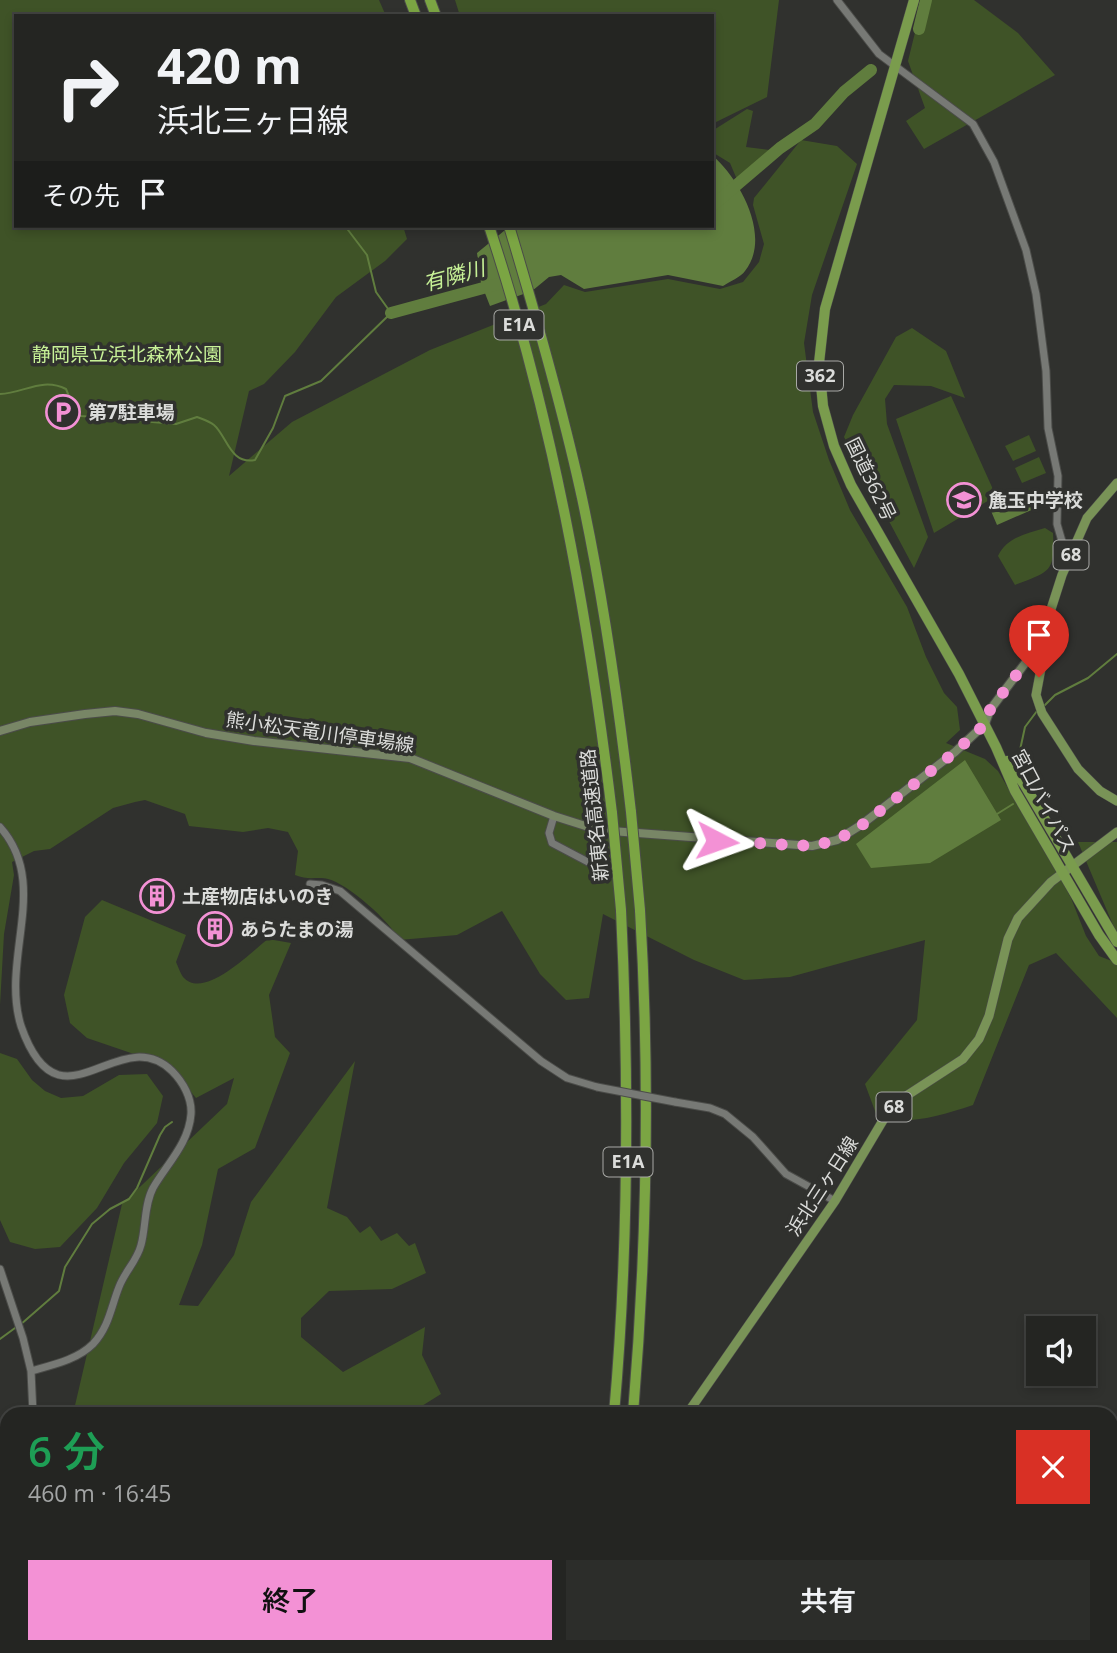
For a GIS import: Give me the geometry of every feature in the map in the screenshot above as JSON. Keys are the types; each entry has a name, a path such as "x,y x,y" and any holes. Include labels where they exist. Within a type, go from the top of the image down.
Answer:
{"highway":[{"name":"国道362号","path":"914,0 828,295 820,346 821,391 834,446 851,485 996,747"},
{"name":"新東名高速道路","path":"490,228 524,342 545,426 580,594 612,813 621,910 628,1074 628,1173 614,1407"},
{"name":"新東名高速道路","path":"510,228 564,421 597,576 623,740 631,812 640,910 645,1013 646,1161 633,1407"},
{"name":"宮口バイパス","path":"996,747 1015,791 1117,942"},
{"name":"宮口バイパス","path":"1066,869 1099,935 1117,960"}],"main road":[{"name":"68","path":"1117,483 1087,518 1068,562 1044,638 1037,703 1084,776 1117,801"},
{"name":"熊小松天竜川停車場線","path":"0,731 30,722 85,714 115,711 138,714 206,733 254,741 410,758 554,816 598,830 812,846 837,840 862,825 955,752 985,724 990,710 1044,638"},
{"name":"浜北三ヶ日線","path":"692,1407 835,1201 885,1117 903,1098 963,1059 979,1039 989,1016 1008,939 1018,918 1051,882 1117,831"}],"street":[{"path":"838,0 878,54 973,124 990,152 1026,250 1036,294 1046,371 1048,428 1058,476 1057,524 1068,562"},
{"path":"554,816 549,833 552,843 588,862"},
{"path":"0,827 12,843 22,865 24,884 16,952 17,1006 21,1025 42,1066 63,1077 89,1073 126,1058 153,1060 170,1069 182,1082 190,1100 191,1112 189,1127 176,1157 152,1190 136,1261 118,1288 112,1316 93,1344 78,1355 31,1371"},
{"path":"310,884 340,891 548,1066 567,1078 597,1087 709,1108 726,1114 747,1130 786,1174 835,1201"},
{"path":"0,1269 31,1371 33,1407"}],"green space":[{"name":"静岡県立浜北森林公園","path":"0,0 379,0 385,14 14,14 14,228 404,228 407,239 385,261 336,297 295,352 264,384 249,391 229,476 292,422 430,350 546,304 564,285 585,292 668,279 720,289 743,282 759,262 764,244 753,205 754,198 801,140 837,146 857,164 812,295 804,343 813,412 850,510 907,607 926,657 944,693 957,707 960,730 946,743 985,759 998,771 1071,898 1086,936 1099,956 1117,963 1117,1018 1056,953 1029,965 973,1105 926,1118 878,1119 865,1084 917,1020 925,940 790,977 744,980 694,960 603,914 589,998 566,1000 540,974 502,911 457,935 399,940 378,914 346,888 328,879 295,875 298,851 288,832 268,828 243,832 189,826 185,814 145,800 113,808 50,849 34,851 12,862 14,875 4,934 0,1005"},
{"path":"455,0 779,0 767,97 714,123 714,14 459,14"},
{"path":"923,0 974,0 1018,33 1055,75 924,149 906,121 925,108 908,61"},
{"path":"747,109 753,111 746,147 777,151 738,182 730,163 714,153 714,130"},
{"path":"912,328 946,351 965,398 931,386 894,385 885,399 887,424 928,537 914,568 844,437 853,415 896,337"},
{"path":"951,396 996,496 934,533 896,419"},
{"path":"1029,435 1036,451 1013,461 1005,446"},
{"path":"1039,457 1046,473 1022,483 1015,468"},
{"path":"1045,528 1053,533 1053,556 1048,569 1015,585 998,556 1012,540"},
{"path":"1078,842 1117,842 1117,935 1116,932"},
{"path":"102,900 186,935 176,962 183,977 192,983 215,979 268,939 291,943 269,995 275,1037 290,1053 255,1148 218,1169 202,1245 179,1305 198,1306 234,1255 251,1202 355,1061 327,1208 347,1217 360,1233 370,1226 381,1241 397,1233 409,1246 415,1243 426,1273 392,1289 329,1291 301,1318 301,1337 343,1372 425,1327 422,1355 441,1394 420,1407 75,1407 122,1204 227,1104 234,1078 196,1098 169,1066 87,1038 70,1023 64,995 85,917"},
{"path":"0,1053 17,1059 32,1080 45,1091 61,1098 83,1096 119,1075 147,1074 163,1096 157,1123 124,1163 97,1208 60,1247 35,1249 10,1242 0,1220"}],"shaded area":[{"path":"714,157 723,165 742,193 754,226 752,257 745,271 723,286 668,275 584,289 561,275 549,277 532,291 490,306 481,283 477,253 508,228 714,228"},
{"path":"1036,490 1043,505 997,525 991,511"},
{"path":"965,760 1001,820 930,863 871,868 856,844"}],"waterway":[{"name":"有隣川","path":"919,29 926,0"},
{"name":"有隣川","path":"714,204 780,148 815,124 844,92 871,70"},
{"path":"0,394 49,385 66,389 76,413 81,416 176,424 197,417 214,425 234,454 240,458 255,460 273,428 285,396 321,381 391,313 376,292 367,255 347,228"},
{"name":"有隣川","path":"391,313 498,284"},
{"path":"1045,705 1055,695 1088,678 1117,654"},
{"path":"1020,750 1025,727 1037,711"},
{"path":"997,814 1013,804"},
{"path":"20,1325 59,1291 65,1267 92,1224 110,1209 129,1199 137,1188 160,1135 172,1122"},
{"path":"0,1339 15,1328"}],"place":[{"name":"第7駐車場","path":"63,412"},
{"name":"麁玉中学校","path":"964,500"},
{"name":"土産物店はいのき","path":"157,896"},
{"name":"あらたまの湯","path":"215,929"}],"route":[{"path":"717,841 812,846 837,840 862,825 955,752 985,724 990,710 1044,638 1039,677"}]}
